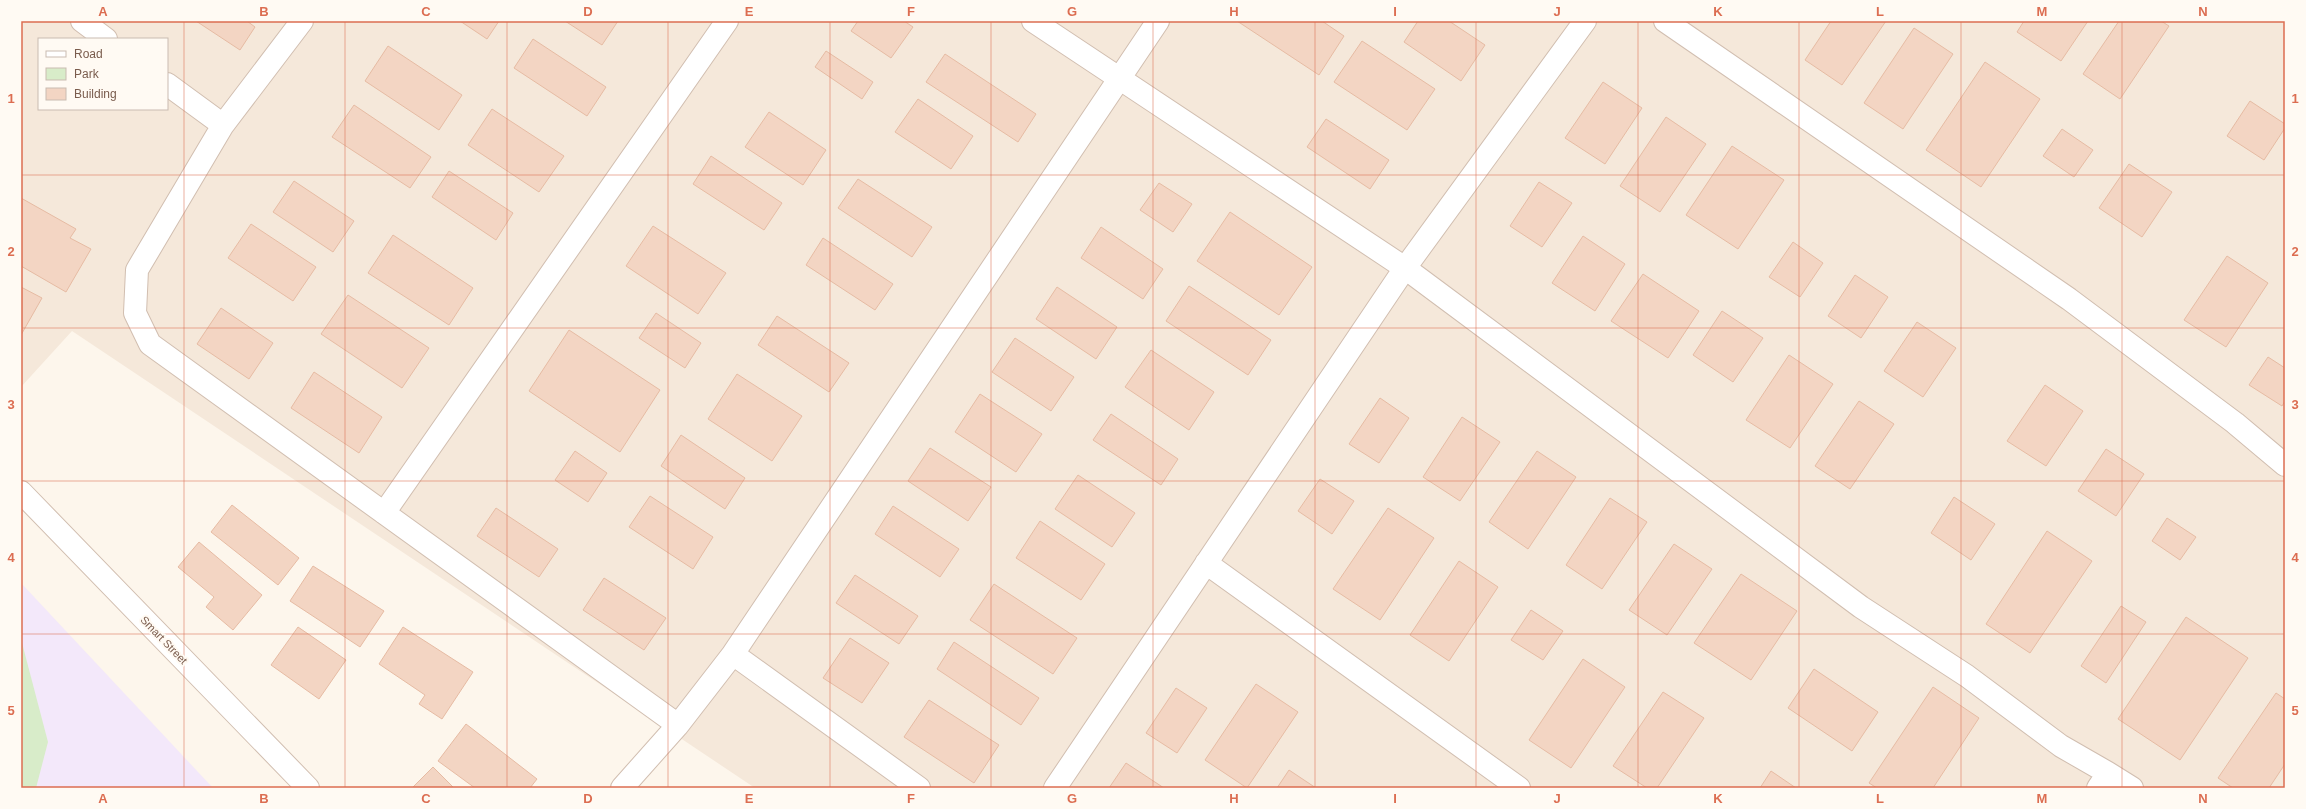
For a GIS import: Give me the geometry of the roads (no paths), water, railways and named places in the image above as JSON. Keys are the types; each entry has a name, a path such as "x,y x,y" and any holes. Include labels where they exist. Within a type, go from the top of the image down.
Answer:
{"street":[{"path":"82,21 105,38"},
{"path":"302,21 223,125 138,270 135,313 150,344 678,725"},
{"path":"384,512 727,21"},
{"path":"1033,21 1119,76 1405,268 1861,607 1967,676 2061,746 2103,781 2132,788"},
{"path":"622,788 678,725 733,654 1119,76 1158,21"},
{"path":"1055,788 1405,268 1585,21"},
{"path":"1665,21 2069,299 2236,423 2285,465"},
{"path":"168,85 223,125"},
{"name":"Smart Street","path":"21,492 308,788"},
{"path":"1206,563 1519,788"},
{"path":"733,654 919,788"}]}
